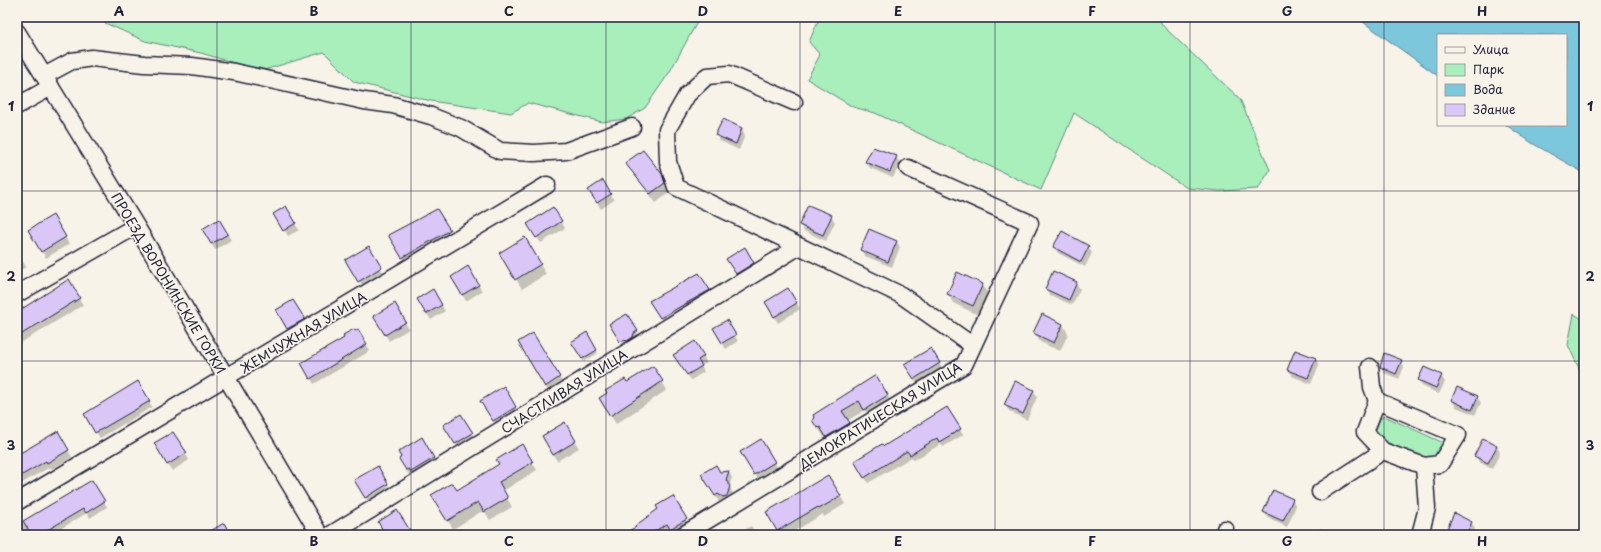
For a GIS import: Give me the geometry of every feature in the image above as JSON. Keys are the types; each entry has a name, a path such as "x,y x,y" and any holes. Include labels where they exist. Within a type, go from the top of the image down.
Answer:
{"street":[{"name":"ПРОЕЗД ВОРОНИНСКИЕ ГОРКИ","path":"17,32 136,226 320,535"},
{"path":"17,106 72,62 92,58 144,64 192,66 234,72 364,101 393,105 431,116 461,128 500,151 534,153 566,151 632,126"},
{"path":"794,102 729,74 707,76 687,95 667,130 668,162 676,187 798,247 901,295 972,346"},
{"name":"ДЕМОКРАТИЧЕСКАЯ УЛИЦА","path":"683,535 964,365 1030,223 908,168"},
{"name":"ЖЕМЧУЖНАЯ УЛИЦА","path":"17,502 227,378 547,185"},
{"path":"17,294 136,226"},
{"name":"СЧАСТЛИВАЯ УЛИЦА","path":"330,535 798,247"},
{"path":"1370,367 1372,387 1377,401 1365,432 1383,451 1424,466 1440,464 1458,435 1377,401"},
{"path":"1320,492 1383,451"},
{"path":"1420,535 1427,508 1424,466"}],"green space":[{"path":"97,17 700,17 669,73 645,108 626,119 602,122 528,103 511,113 431,101 354,82 324,52 261,71 201,53 145,41 105,23"},
{"path":"814,17 1157,17 1164,27 1240,99 1270,170 1258,189 1219,191 1187,188 1074,113 1041,190 875,113 853,107 807,79 820,55 809,42 818,21"},
{"path":"1574,314 1584,320 1584,379 1568,345"},
{"path":"1384,416 1446,444 1444,449 1432,458 1422,458 1381,440 1375,431 1380,419"}],"water":[{"path":"1356,17 1584,17 1584,173 1532,143 1507,126 1567,126 1567,34 1437,34 1437,75"}],"building":[{"path":"723,119 742,128 736,144 715,135"},
{"path":"873,147 897,156 890,172 865,162"},
{"path":"643,150 662,174 665,183 650,194 625,163"},
{"path":"603,180 611,194 597,203 588,190"},
{"path":"808,205 832,215 823,235 799,225"},
{"path":"286,206 296,223 283,231 273,214"},
{"path":"553,207 562,221 536,238 527,224"},
{"path":"437,209 450,230 402,258 388,235"},
{"path":"53,215 66,237 41,252 28,230"},
{"path":"219,219 228,234 211,244 202,229"},
{"path":"869,229 897,241 888,262 860,250"},
{"path":"1062,231 1089,246 1081,262 1053,247"},
{"path":"525,237 541,264 515,280 499,253"},
{"path":"369,246 382,267 358,282 345,260"},
{"path":"745,247 754,263 736,274 726,259"},
{"path":"468,266 479,285 462,295 451,277"},
{"path":"1053,271 1077,282 1069,300 1045,289"},
{"path":"957,272 983,284 973,306 947,294"},
{"path":"699,273 710,290 660,318 649,301"},
{"path":"69,279 80,298 17,337 17,312"},
{"path":"788,288 797,303 774,317 765,302"},
{"path":"433,289 442,305 426,314 417,299"},
{"path":"293,300 305,319 287,329 276,310"},
{"path":"395,303 406,322 385,335 373,316"},
{"path":"627,314 638,331 634,333 633,337 627,341 624,340 620,342 609,324"},
{"path":"1042,314 1063,324 1054,343 1033,333"},
{"path":"727,320 736,335 722,343 713,328"},
{"path":"354,329 355,331 358,329 367,344 310,379 301,363 344,338 343,335"},
{"path":"587,332 597,350 582,359 571,342"},
{"path":"533,333 560,377 545,387 518,342"},
{"path":"695,341 704,356 698,360 702,366 687,375 673,355"},
{"path":"931,348 940,363 914,379 904,364"},
{"path":"1295,350 1316,358 1308,378 1287,370"},
{"path":"1384,353 1402,360 1396,374 1380,367"},
{"path":"653,366 663,381 610,416 599,398 607,393 605,391 625,379 627,382"},
{"path":"1424,367 1442,375 1436,388 1418,380"},
{"path":"876,375 888,395 864,410 859,401 842,411 850,423 826,437 820,427 817,428 812,420 814,418 813,415"},
{"path":"138,381 150,401 95,433 84,414"},
{"path":"1015,381 1034,390 1023,414 1004,405"},
{"path":"504,386 516,407 493,421 480,401"},
{"path":"1457,387 1478,396 1472,410 1451,400"},
{"path":"947,407 961,429 939,442 937,438 910,455 907,451 864,478 854,461 882,444 884,446"},
{"path":"461,414 473,433 455,444 443,425"},
{"path":"565,422 576,441 553,455 542,436"},
{"path":"58,431 69,450 47,463 46,461 17,478 17,455"},
{"path":"173,432 187,453 167,465 154,443"},
{"path":"422,437 434,458 411,472 409,469 406,470 399,459 401,457 398,452"},
{"path":"1483,438 1497,446 1488,463 1474,456"},
{"path":"761,439 775,462 754,475 740,452"},
{"path":"522,444 533,462 499,482 508,498 484,512 478,502 447,521 431,495 452,483 457,490 499,464 496,460"},
{"path":"716,465 720,472 729,471 726,480 730,486 727,496 723,497 718,494 715,496 701,474"},
{"path":"378,466 388,484 365,498 354,480"},
{"path":"828,475 841,496 819,509 818,507 777,531 766,512"},
{"path":"92,480 105,501 86,513 83,509 39,535 32,535 23,521"},
{"path":"1273,490 1293,499 1283,521 1263,512"},
{"path":"673,496 687,519 670,529 667,524 648,535 621,535 636,527 635,526 658,509 656,506"},
{"path":"397,510 413,535 386,535 378,522"},
{"path":"1454,513 1472,522 1466,535 1456,535 1446,531"},
{"path":"224,523 231,535 204,535"}]}
